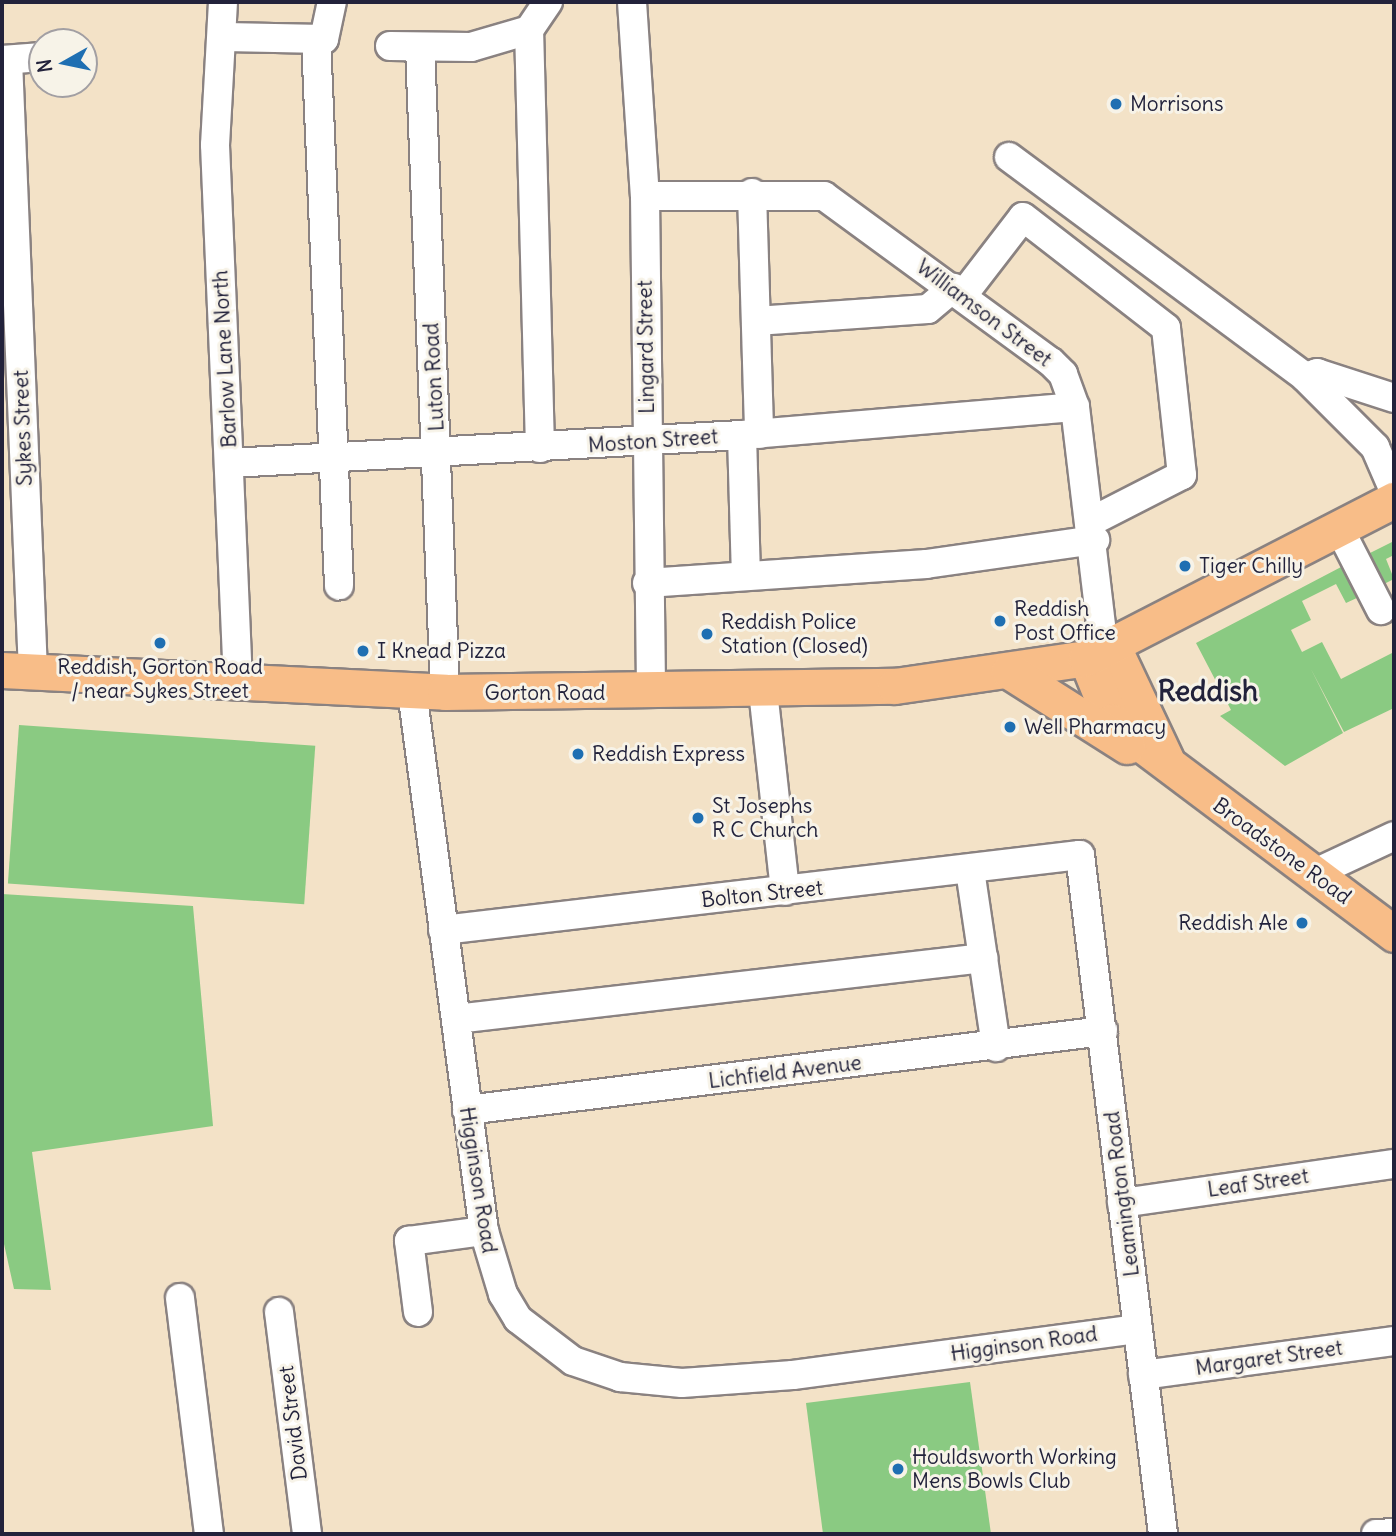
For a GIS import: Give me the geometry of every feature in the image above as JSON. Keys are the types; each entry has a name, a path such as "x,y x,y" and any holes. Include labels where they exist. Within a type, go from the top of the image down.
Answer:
{"main road":[{"name":"Gorton Road","path":"17,670 429,692 651,693 895,686 1009,671 1101,651 1394,500"},
{"name":"Broadstone Road","path":"1101,651 1112,722 1394,934"},
{"path":"1009,671 1090,727 1170,768"}],"street":[{"name":"Barlow Lane North","path":"223,2 225,37 217,64 215,145 238,682"},
{"path":"225,37 316,39 331,28 332,2"},
{"path":"540,448 529,30 548,2"},
{"name":"Lingard Street","path":"632,2 645,196 647,583 651,693"},
{"path":"390,46 420,54 471,47 529,30"},
{"path":"316,39 339,586"},
{"name":"Luton Road","path":"420,54 437,453 429,692"},
{"path":"5,60 28,58"},
{"name":"Sykes Street","path":"5,60 17,670"},
{"path":"1009,157 1305,377 1375,447 1394,491"},
{"path":"747,576 756,321 752,193"},
{"name":"Williamson Street","path":"645,196 752,193 824,196 1051,362 1063,374 1075,407 1094,530 1101,651"},
{"path":"647,583 926,564 1094,530 1182,475 1166,328 1023,217 958,292 928,309 756,321"},
{"path":"1305,377 1317,373 1394,398"},
{"path":"1348,383 1356,395 1394,416"},
{"name":"Moston Street","path":"230,463 750,435 1075,407"},
{"path":"1340,530 1381,610"},
{"path":"763,691 785,891"},
{"name":"Higginson Road","path":"429,692 443,930 484,1231 503,1294 518,1319 573,1361 620,1377 682,1382 793,1375 1138,1329"},
{"path":"1313,874 1394,836"},
{"name":"Bolton Street","path":"443,930 1080,855"},
{"name":"Leamington Road","path":"1080,855 1163,1534"},
{"path":"970,870 996,1047"},
{"path":"456,1019 983,958"},
{"name":"Lichfield Avenue","path":"467,1110 996,1047 1103,1031"},
{"name":"Leaf Street","path":"1122,1203 1394,1164"},
{"path":"418,1312 409,1241 484,1231"},
{"path":"180,1298 209,1534"},
{"name":"David Street","path":"279,1312 307,1534"},
{"name":"Margaret Street","path":"1143,1375 1394,1341"},
{"path":"1376,1534 1394,1533"}],"green space":[{"path":"1394,541 1394,555 1386,559 1394,579 1384,584 1368,554"},
{"path":"1343,566 1359,597 1346,603 1336,584 1302,601 1311,620 1291,630 1302,652 1322,642 1341,679 1394,652 1394,708 1344,732 1311,669 1343,733 1285,766 1220,716 1231,710 1196,643"},
{"path":"19,725 315,746 304,904 8,884"},
{"path":"2,894 193,906 213,1126 32,1152 51,1290 14,1289 2,1235"},
{"name":"Houldsworth Working Mens Bowls Club","path":"970,1382 991,1534 823,1534 806,1403"}],"place":[{"name":"Morrisons","path":"1116,104"},
{"name":"Tiger Chilly","path":"1185,566"},
{"name":"Reddish Post Office","path":"1000,621"},
{"name":"Reddish Police Station (Closed)","path":"707,634"},
{"name":"Reddish, Gorton Road / near Sykes Street","path":"160,643"},
{"name":"I Knead Pizza","path":"363,651"},
{"name":"Well Pharmacy","path":"1010,727"},
{"name":"Reddish Express","path":"578,754"},
{"name":"St Josephs R C Church","path":"698,818"},
{"name":"Reddish Ale","path":"1302,923"},
{"name":"Houldsworth Working Mens Bowls Club","path":"898,1469"}],"district":[{"name":"Reddish","path":"1208,691"}]}
